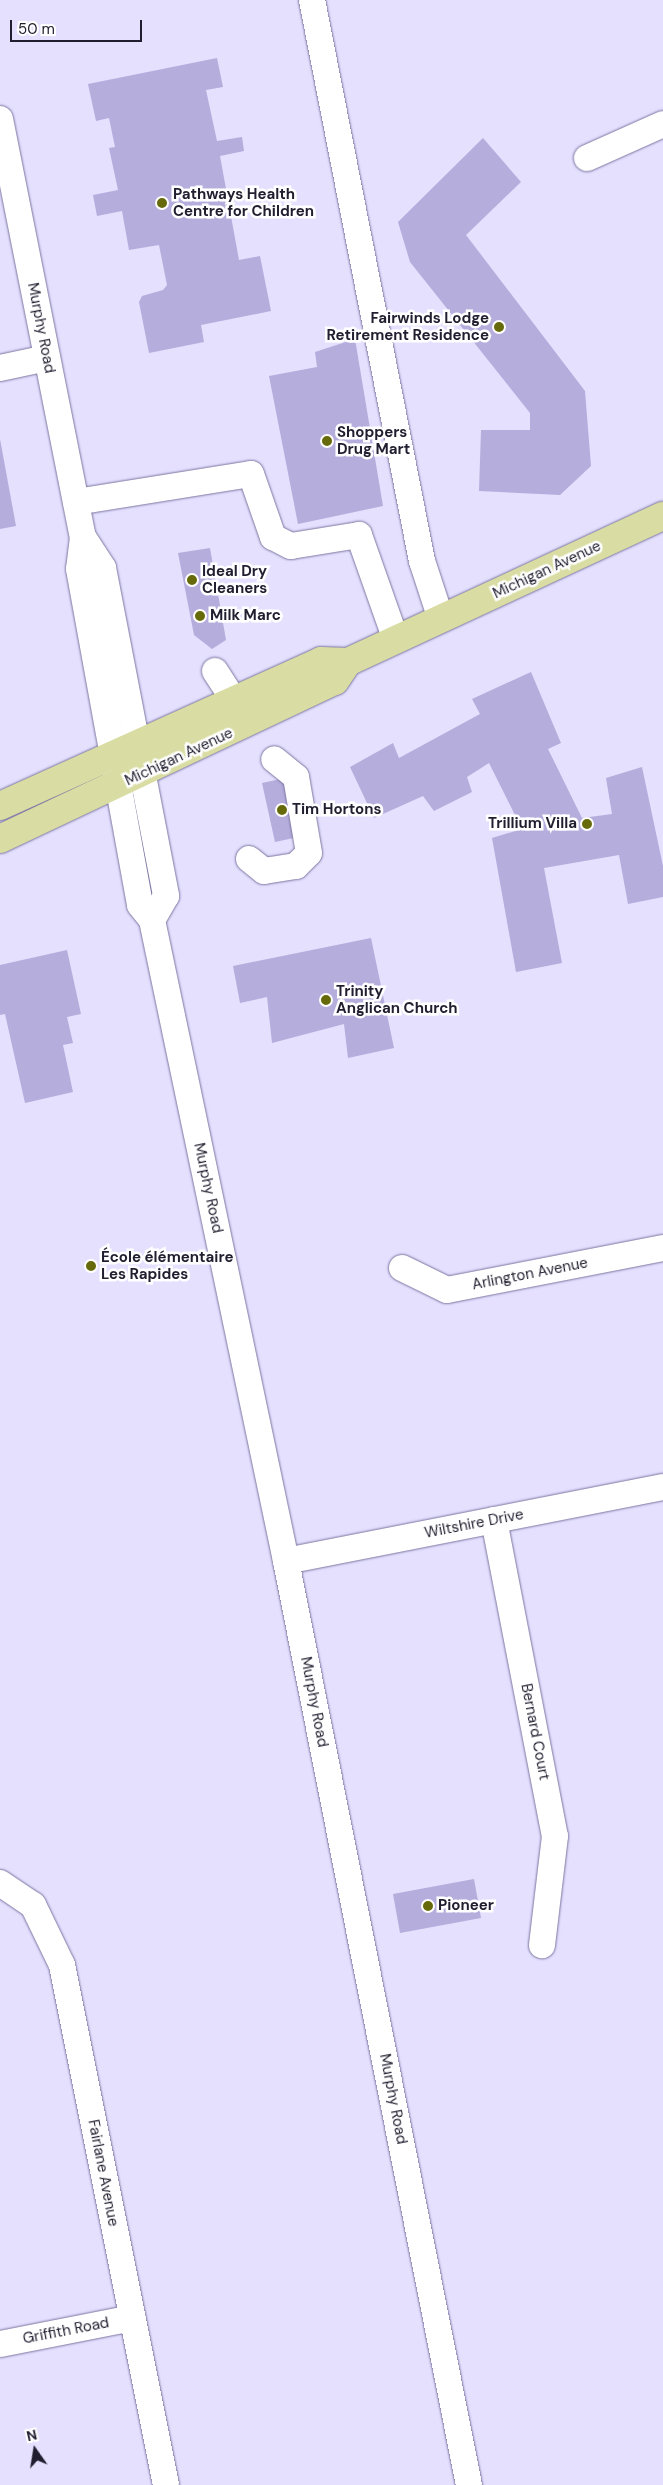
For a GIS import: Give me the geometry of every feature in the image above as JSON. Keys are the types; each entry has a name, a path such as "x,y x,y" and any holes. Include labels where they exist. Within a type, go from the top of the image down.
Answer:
{"main road":[{"name":"Michigan Avenue","path":"0,806 111,754 321,661 348,662 663,516"},
{"name":"Michigan Avenue","path":"0,839 143,774 335,681 348,662"}],"street":[{"path":"312,0 422,561 440,619"},
{"name":"Murphy Road","path":"0,119 83,537 79,569 111,754 140,905 152,920 286,1561 469,2485"},
{"path":"587,158 663,124"},
{"path":"0,368 48,358"},
{"path":"76,502 251,474 273,537 291,546 359,535 396,640"},
{"name":"Murphy Road","path":"83,537 103,568 166,896 152,920"},
{"path":"215,671 234,700"},
{"path":"249,858 264,871 296,866 308,853 296,777 274,759"},
{"name":"Arlington Avenue","path":"402,1268 447,1290 663,1248"},
{"name":"Wiltshire Drive","path":"286,1561 663,1488"},
{"name":"Bernard Court","path":"494,1520 555,1836 542,1945"},
{"name":"Fairlane Avenue","path":"0,1883 34,1905 62,1965 166,2485"},
{"name":"Griffith Road","path":"0,2344 132,2318"}],"building":[{"name":"Pathways Health Centre for Children","path":"217,58 223,87 206,90 217,141 242,137 244,151 220,156 239,260 260,256 271,311 201,325 204,342 149,353 139,302 142,296 163,290 167,285 159,245 129,250 122,211 97,216 93,195 118,190 109,148 115,147 109,118 96,121 88,84"},
{"name":"Fairwinds Lodge Retirement Residence","path":"483,138 521,182 466,235 585,391 591,466 560,495 479,491 481,430 530,430 530,413 410,262 398,222"},
{"name":"Shoppers Drug Mart","path":"355,339 383,506 298,524 269,376 317,367 315,352"},
{"path":"0,439 16,526 0,529"},
{"path":"210,548 226,640 212,649 194,635 178,553"},
{"name":"Trillium Villa","path":"531,672 561,743 548,749 582,818 612,814 606,778 642,767 663,866 663,897 628,904 619,855 544,868 562,963 516,972 492,838 522,829 489,763 467,777 472,792 434,811 423,796 374,818 350,767 393,743 399,758 480,714 472,699"},
{"name":"Tim Hortons","path":"290,777 303,836 275,842 262,783"},
{"name":"Trinity Anglican Church","path":"371,938 394,1048 348,1058 344,1024 272,1043 267,997 240,1003 233,966"},
{"path":"67,950 81,1014 67,1017 73,1043 63,1045 73,1092 25,1103 5,1014 0,1015 0,965"},
{"path":"474,1879 481,1918 400,1933 393,1894"}],"place":[{"name":"Pathways Health Centre for Children","path":"162,203"},
{"name":"Fairwinds Lodge Retirement Residence","path":"499,327"},
{"name":"Shoppers Drug Mart","path":"327,441"},
{"name":"Ideal Dry Cleaners","path":"192,580"},
{"name":"Milk Marc","path":"200,616"},
{"name":"Tim Hortons","path":"282,810"},
{"name":"Trillium Villa","path":"587,824"},
{"name":"Trinity Anglican Church","path":"326,1000"},
{"name":"École élémentaire Les Rapides","path":"91,1266"},
{"name":"Pioneer","path":"428,1906"}]}
